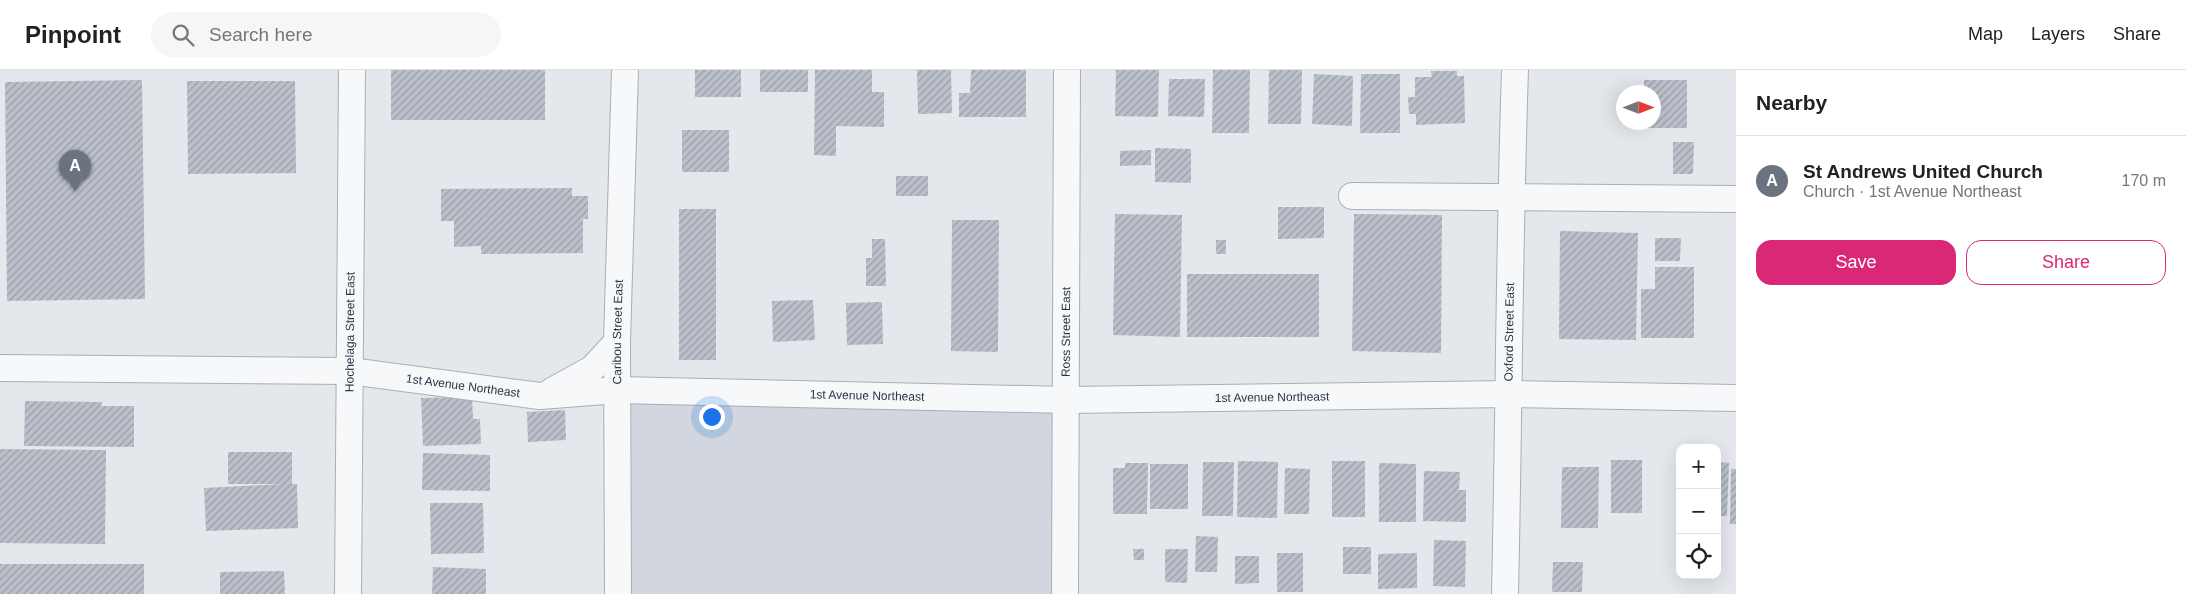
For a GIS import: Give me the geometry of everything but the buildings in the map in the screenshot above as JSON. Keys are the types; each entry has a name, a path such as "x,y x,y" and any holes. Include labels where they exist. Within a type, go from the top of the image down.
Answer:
{"street":[{"name":"Hochelaga Street East","path":"348,594 352,70"},
{"name":"Caribou Street East","path":"618,594 618,390 616,342 625,70"},
{"name":"Ross Street East","path":"1065,594 1067,70"},
{"name":"Oxford Street East","path":"1505,594 1510,394 1510,197 1515,70"},
{"path":"1352,196 1736,199"},
{"path":"540,396 570,383 592,368 616,342"},
{"name":"1st Avenue Northeast","path":"0,368 350,371 540,396 618,390 1067,400 1510,394 1736,398"}],"shaded area":[{"path":"618,390 1067,400 1065,594 618,594"}],"place":[{"name":"St Andrews United Church","path":"75,191"}]}
